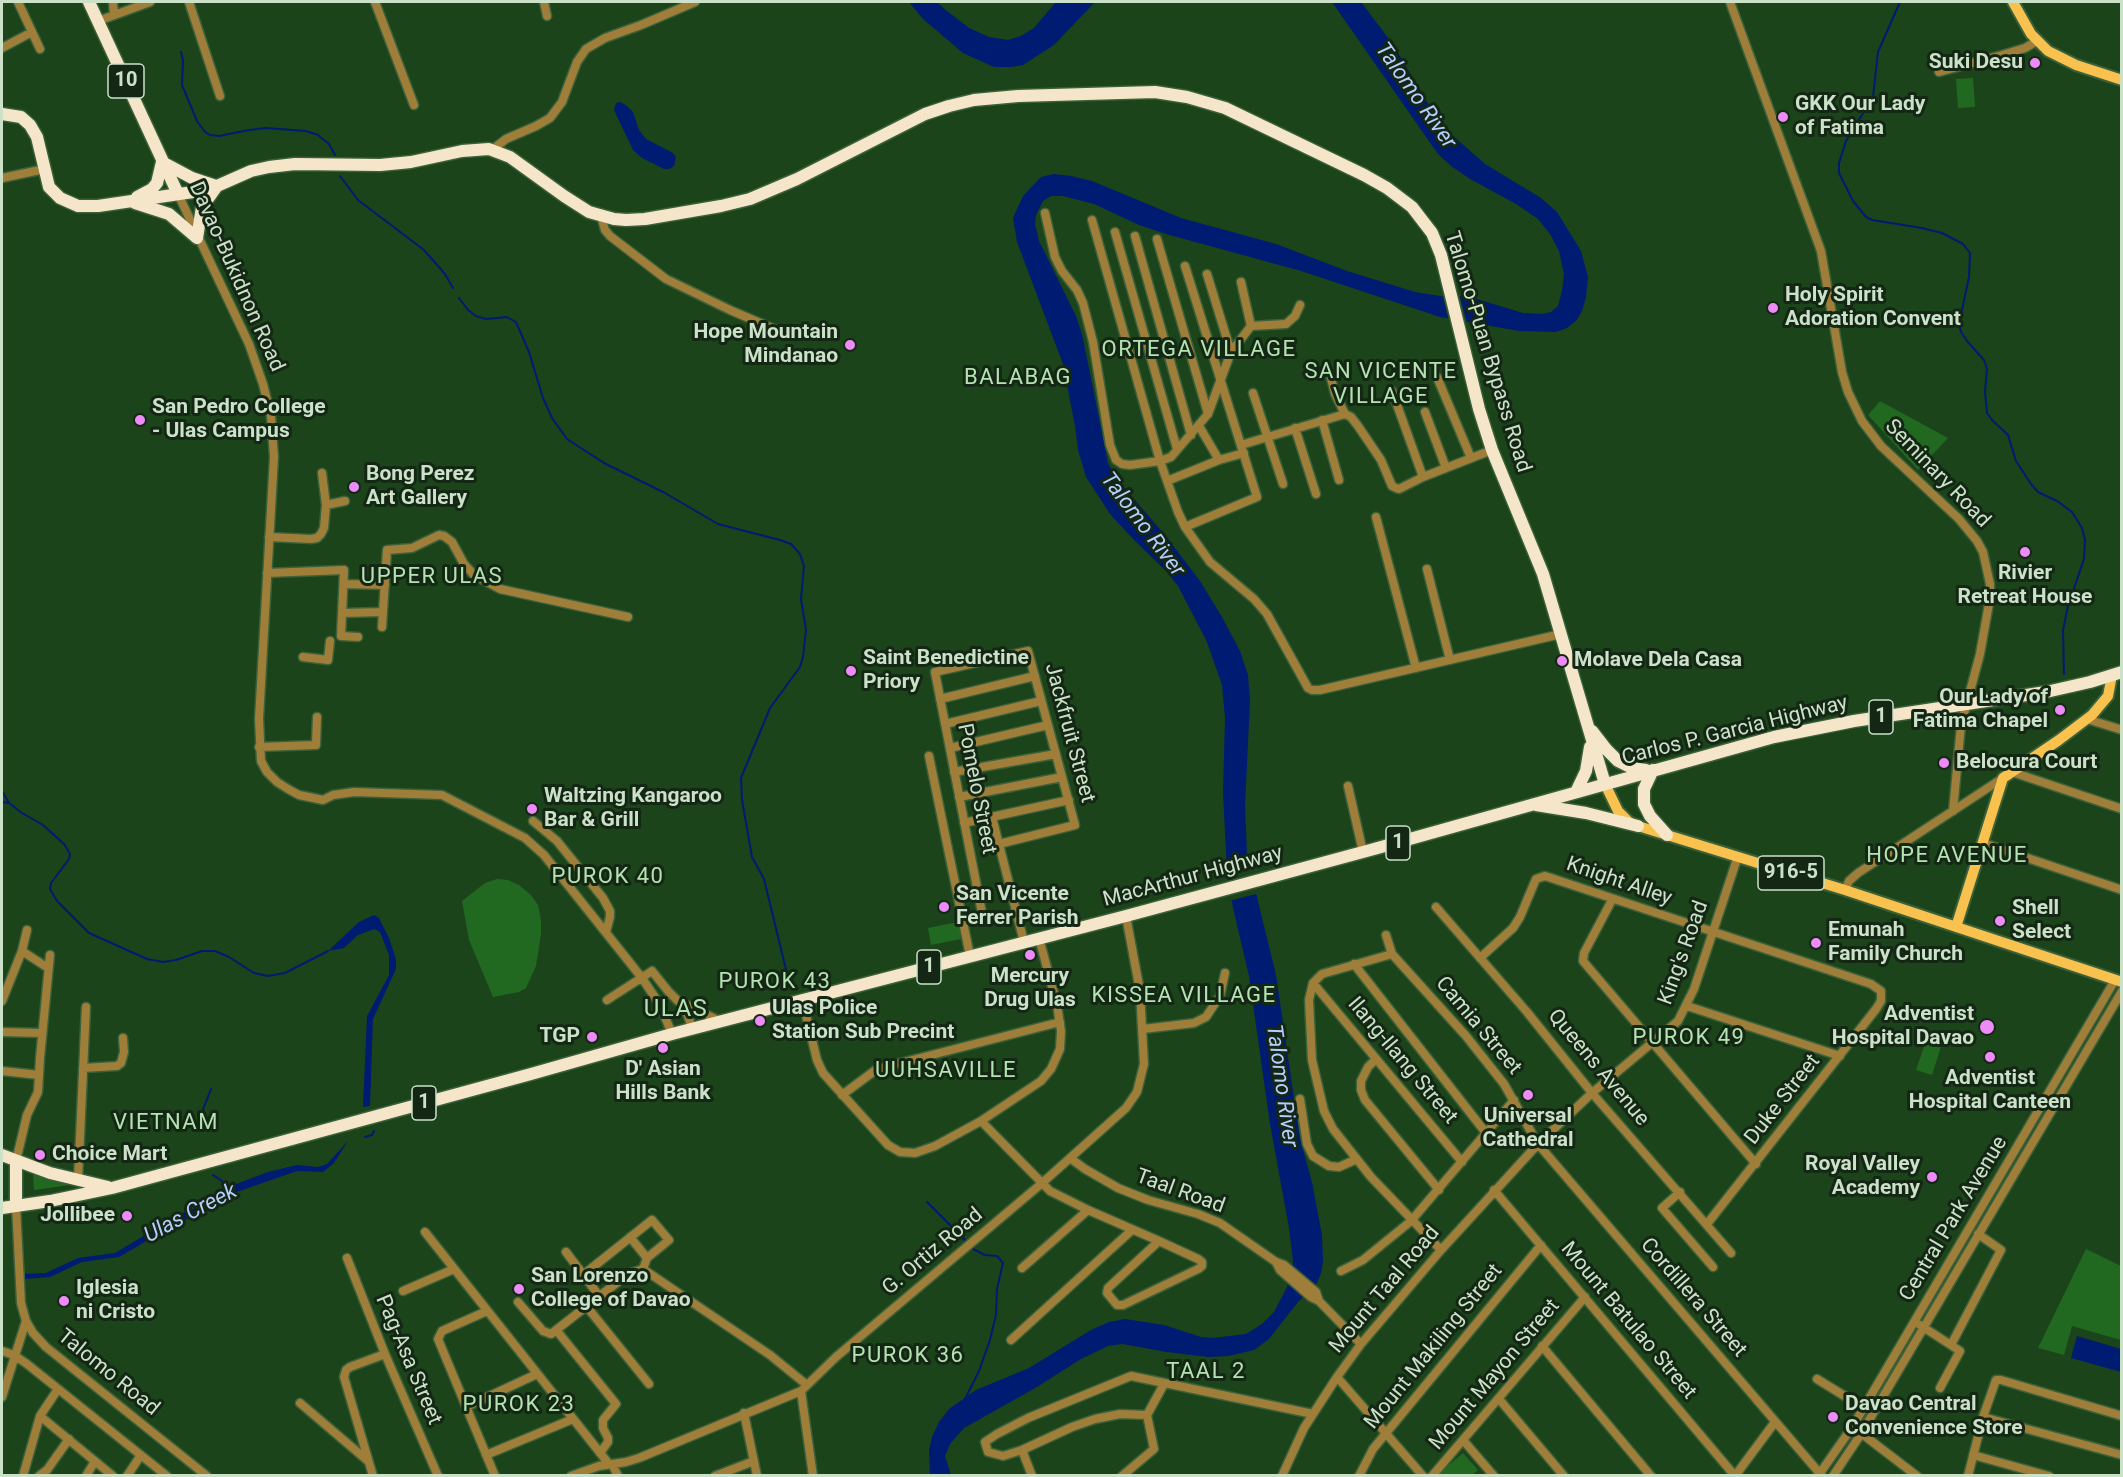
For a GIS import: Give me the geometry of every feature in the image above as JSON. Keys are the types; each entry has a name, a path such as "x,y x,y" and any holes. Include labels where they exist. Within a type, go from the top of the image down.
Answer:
{"highway":[{"name":"Davao-Bukidnon Road","path":"88,2 178,194"},
{"name":"Talomo-Puan Bypass Road","path":"2,114 15,116 30,125 37,136 49,187 53,193 69,203 87,207 217,186 269,166 390,164 462,151 493,150 510,157 576,204 601,216 626,220 722,206 750,199 925,114 949,106 996,98 1155,92 1188,97 1225,108 1387,188 1412,207 1437,244 1492,450 1544,574 1605,784"},
{"path":"162,162 192,178 217,186 202,207 197,238 164,212 128,201 155,186 159,179 162,162"},
{"name":"Carlos P. Garcia Highway","path":"1605,784 1801,731 2046,692 2117,673"},
{"path":"1586,722 1618,761 1632,768 1653,770 1645,786 1644,804 1647,812 1667,835"},
{"path":"1576,792 1588,766 1590,736"},
{"name":"MacArthur Highway","path":"2,1208 112,1188 692,1028 1126,916 1605,784"},
{"path":"1532,804 1586,813 1638,826"},
{"path":"2,1155 78,1180 112,1188"},
{"path":"16,1161 16,1206"}],"main road":[{"path":"2013,2 2021,19 2037,42 2048,51 2065,60 2121,80"},
{"path":"1956,927 2008,775 2054,744 2099,708 2108,696 2117,673"},
{"name":"916-5","path":"1605,784 1616,808 1625,819 1638,826 1845,890 2118,981"}],"street":[{"path":"18,2 39,49"},
{"path":"112,2 114,15"},
{"path":"98,21 150,2"},
{"path":"189,2 220,96"},
{"path":"375,2 414,105"},
{"path":"544,2 547,16"},
{"path":"493,150 513,135 550,118 562,102 577,62 586,49 604,38 681,4 695,2"},
{"name":"Seminary Road","path":"1730,2 1821,251 1842,372 1848,392 1862,421 1881,446 1959,519 1983,552 1990,584 1990,598 1980,654 1966,704 1957,756 1953,811"},
{"path":"2,48 32,32"},
{"path":"1939,72 2008,53 2037,42"},
{"path":"2,178 45,169"},
{"name":"Davao-Bukidnon Road","path":"178,194 249,344 268,402 273,429 274,457 260,747 261,761 267,772 277,782 299,795 323,800 333,795 354,792 436,794 449,797 525,838 544,855 606,932"},
{"path":"1045,213 1055,257 1083,303 1094,342 1110,445 1116,460 1122,464 1160,461 1171,456 1208,414 1232,352 1251,326 1241,282"},
{"path":"601,216 605,230 610,236 666,279 788,335"},
{"path":"1092,220 1160,461 1185,526 1210,562 1254,599 1267,614 1308,688 1320,690 1561,634"},
{"path":"1115,232 1177,449"},
{"path":"1135,236 1191,435"},
{"path":"1157,238 1208,414"},
{"path":"1185,266 1257,497 1185,526"},
{"path":"1207,274 1232,352"},
{"path":"1251,326 1286,324 1296,316 1300,305"},
{"path":"1437,377 1471,458"},
{"path":"1331,378 1335,394 1345,414 1351,417 1381,460 1392,486 1400,489 1423,477 1492,450"},
{"path":"1392,391 1423,477"},
{"path":"1253,393 1283,484"},
{"path":"1425,412 1446,468"},
{"path":"1167,481 1219,460 1267,436 1345,414"},
{"path":"1322,420 1339,480"},
{"path":"1199,426 1219,460"},
{"path":"1295,428 1316,494"},
{"path":"269,537 303,540 317,538 324,528 326,505 322,472"},
{"path":"326,505 345,501"},
{"path":"1376,517 1416,668"},
{"path":"382,627 387,550 411,548 431,538 444,536 453,542 464,564 474,575 500,589 628,616"},
{"path":"1427,569 1450,660"},
{"path":"267,573 344,570 341,636 358,637"},
{"path":"344,584 385,585"},
{"path":"342,614 383,612"},
{"path":"303,657 328,660 330,641"},
{"name":"Jackfruit Street","path":"934,672 1028,651 1076,825 999,844"},
{"name":"Pomelo Street","path":"934,672 982,913"},
{"path":"940,699 1035,676"},
{"path":"945,724 1041,701"},
{"path":"260,747 316,745 317,717"},
{"path":"2087,719 2121,730"},
{"path":"950,748 1048,725"},
{"path":"954,772 1056,753"},
{"path":"929,756 970,956"},
{"path":"1845,890 1849,881 1858,873 2008,775 2121,808"},
{"path":"959,797 1062,777"},
{"path":"1348,786 1363,852"},
{"path":"964,823 1069,800"},
{"path":"992,817 1024,942"},
{"path":"533,821 557,841 603,898 610,911 606,932 664,1011 672,1034"},
{"path":"1983,843 2121,890"},
{"name":"King's Road","path":"1538,1144 1592,1093 1672,1028 1687,1006 1737,856"},
{"name":"Knight Alley","path":"1480,958 1517,923 1539,878 1549,877 1612,900 1871,984 1881,991 1882,996"},
{"path":"1612,900 1582,961 1756,1164"},
{"name":"Queens Avenue","path":"1436,907 1527,1012 1592,1093 1731,1253"},
{"name":"G. Ortiz Road","path":"571,1476 584,1470 639,1458 804,1388 846,1348 1041,1184 1133,1100 1141,1080 1144,1064 1143,1029 1140,991 1126,916"},
{"path":"2,1000 22,951 27,930"},
{"name":"Camia Street","path":"1386,935 1392,954 1466,1036 1515,1100 1538,1144"},
{"path":"802,999 820,1067 827,1078 881,1139 900,1152 915,1153 981,1121 1014,1100 1047,1075 1054,1063 1060,1049 1060,1022 1040,938"},
{"path":"22,951 48,968"},
{"path":"1392,954 1322,974 1313,983 1309,1000 1312,1060 1324,1111 1333,1129 1371,1178 1441,1250"},
{"path":"16,1161 27,1115 38,1092 50,955"},
{"path":"1354,964 1486,1133"},
{"path":"608,1000 652,971 685,1008 692,1028"},
{"path":"1143,1029 1194,1023 1206,1017 1220,996 1225,973"},
{"name":"Central Park Avenue","path":"1820,1475 1864,1408 2074,1051 2118,981"},
{"name":"Ilang-Ilang Street","path":"1313,983 1462,1162"},
{"name":"Central Park Avenue","path":"1833,1476 1861,1434 2121,991"},
{"name":"Duke Street","path":"1707,1224 1840,1056 1879,1005 1882,996"},
{"path":"678,1001 720,1021"},
{"path":"1687,1006 1840,1056"},
{"path":"78,1180 86,1007"},
{"path":"842,1095 877,1069 1060,1022"},
{"path":"2,1032 42,1033"},
{"path":"83,1068 108,1067 121,1063 124,1052 123,1038"},
{"path":"2074,1051 2083,1057"},
{"path":"1376,1059 1364,1073 1361,1090 1365,1100 1439,1190"},
{"path":"2,1071 39,1075"},
{"path":"1300,1098 1307,1144 1313,1156 1329,1166 1339,1167 1357,1159"},
{"path":"1341,1271 1363,1260 1411,1221 1515,1100"},
{"path":"981,1121 1041,1184 1055,1194 1088,1210 1159,1241 1198,1259 1202,1264 1198,1269 1123,1305 1118,1305 1107,1293 1107,1288 1159,1241"},
{"path":"2021,1141 2030,1146"},
{"name":"Mount Taal Road","path":"1282,1476 1299,1437 1337,1377 1362,1344 1441,1250 1538,1144"},
{"name":"Cordillera Street","path":"1538,1144 1820,1475"},
{"name":"Taal Road","path":"1070,1158 1118,1188 1148,1200 1198,1214 1220,1223 1239,1235 1316,1296 1362,1344"},
{"name":"Mount Batulao Street","path":"1494,1190 1735,1476"},
{"path":"1680,1192 1662,1208 1713,1267"},
{"name":"Talomo Road","path":"16,1206 21,1303 26,1321 33,1333 46,1347 207,1476"},
{"path":"1022,1268 1088,1210"},
{"path":"583,1275 652,1220 669,1240 647,1258 643,1269"},
{"path":"1011,1340 1132,1230"},
{"path":"425,1232 618,1476"},
{"path":"1951,1345 2000,1252 2000,1248 1978,1234"},
{"path":"630,1238 647,1258"},
{"name":"Mount Makiling Street","path":"1359,1476 1373,1449 1541,1245"},
{"path":"566,1252 600,1297"},
{"name":"Pag-Asa Street","path":"347,1258 385,1354 438,1476"},
{"path":"403,1291 454,1269"},
{"path":"519,1302 546,1333 551,1334 633,1271 643,1269 770,1355 804,1388 813,1476"},
{"name":"Mount Mayon Street","path":"1432,1476 1585,1297"},
{"path":"587,1307 649,1384"},
{"path":"487,1311 442,1331 438,1335 438,1342 495,1476"},
{"path":"2,1397 26,1321"},
{"path":"1914,1322 1960,1351 1940,1388"},
{"path":"557,1331 616,1404 603,1420 608,1442 600,1453"},
{"path":"1542,1347 1651,1476"},
{"path":"2,1351 14,1355 167,1476"},
{"path":"373,1476 344,1377 346,1370 350,1367 385,1354"},
{"path":"466,1407 537,1374"},
{"path":"1148,1415 1120,1414 1095,1419 1003,1456 988,1452 985,1442 1028,1418 1125,1378 1137,1376 1164,1384 1313,1414"},
{"path":"1337,1377 1387,1432 1422,1476"},
{"path":"1817,1379 1864,1408"},
{"path":"1968,1476 1983,1417 1996,1380 2121,1416"},
{"path":"1122,1476 1154,1449 1148,1415 1164,1384"},
{"path":"23,1476 40,1416 58,1389"},
{"path":"1499,1399 1564,1476"},
{"path":"300,1403 369,1461"},
{"path":"744,1413 757,1476"},
{"path":"40,1416 113,1476"},
{"path":"1983,1417 2121,1455"},
{"path":"486,1455 573,1419"},
{"path":"1735,1476 1775,1422"},
{"path":"1853,1426 1917,1476"},
{"path":"39,1476 47,1470 69,1440"},
{"path":"1463,1440 1494,1476"},
{"path":"1022,1450 1032,1476"},
{"path":"127,1476 141,1455"},
{"path":"1974,1455 2049,1476"},
{"path":"86,1476 95,1461"},
{"path":"715,1476 754,1461"}],"green space":[{"path":"1973,78 1975,107 1958,108 1956,79"},
{"path":"1880,401 1948,438 1918,470 1868,415"},
{"path":"497,879 508,880 519,885 531,895 538,905 541,934 536,966 526,988 519,992 493,997 469,940 462,901 485,883"},
{"path":"958,922 961,939 931,945 928,928"},
{"path":"1928,1035 1943,1040 1932,1075 1916,1070"},
{"path":"33,1174 51,1180 70,1185 34,1190"},
{"path":"2086,1249 2121,1266 2121,1340 2072,1326 2064,1355 2038,1348"},
{"path":"1463,1453 1478,1470 1472,1475 1437,1475"}],"water":[{"path":"909,2 937,2 969,28 989,37 1008,40 1021,36 1034,28 1056,2 1095,2 1054,45 1023,65 994,67 963,53 923,19"},
{"name":"Talomo River","path":"1332,2 1361,2 1392,43 1432,110 1451,134 1485,164 1541,198 1557,212 1581,251 1588,277 1582,311 1577,320 1567,328 1556,332 1519,331 1440,317 1301,271 1166,234 1139,225 1094,204 1063,196 1051,196 1043,201 1036,215 1035,224 1039,241 1076,316 1082,334 1108,463 1115,477 1165,535 1200,581 1240,651 1248,675 1250,701 1245,805 1247,856 1276,975 1300,1139 1312,1182 1322,1235 1321,1273 1316,1285 1298,1302 1269,1339 1254,1350 1228,1356 1208,1357 1122,1344 1108,1346 1081,1359 964,1428 950,1444 945,1456 951,1475 930,1475 929,1450 939,1422 949,1409 976,1390 1029,1368 1091,1330 1109,1322 1125,1319 1164,1325 1201,1337 1246,1334 1262,1324 1274,1312 1287,1287 1293,1262 1249,976 1227,872 1223,793 1225,718 1222,685 1207,642 1178,586 1110,514 1086,477 1078,450 1063,364 1017,242 1013,218 1023,196 1041,177 1054,174 1071,176 1092,181 1181,218 1276,244 1347,271 1415,292 1446,297 1467,296 1523,313 1543,314 1551,312 1558,306 1564,274 1559,251 1550,234 1538,219 1470,179 1438,154"},
{"path":"620,102 633,112 639,130 646,139 673,153 676,157 674,166 664,169 642,158 633,150 614,110 616,103"},
{"path":"374,915 379,918 389,938 396,959 396,969 373,1019 370,1106 363,1107 367,1016 389,975 389,955 380,932 374,929 358,935 344,948 328,951 359,922"},
{"path":"348,1141 334,1163 323,1172 297,1171 231,1194 119,1257 82,1262 50,1277 25,1279 24,1274 46,1273 78,1258 115,1253 184,1212 203,1205 223,1189 268,1172 297,1165 318,1167 327,1164"},
{"path":"2077,1336 2121,1349 2121,1372 2071,1358"}],"pier":[{"path":"1442,293 1459,293 1468,327 1449,322"},
{"path":"1253,868 1260,893 1229,901 1224,876"}],"waterway":[{"path":"1900,2 1878,52 1873,97 1846,141 1839,163 1839,173 1853,201 1866,217 1942,233 1963,244 1970,253 1969,277 1959,324 1961,332 1984,360 1987,369 1985,392 1987,413 2008,435 2016,461 2031,484 2038,492 2057,501 2072,512 2082,528 2085,540 2084,559 2068,606 2063,630 2064,674"},
{"path":"181,52 182,85 197,121 205,132 219,136 266,128 306,131 318,135 329,144 335,155"},
{"path":"340,176 358,200 424,250 445,274 453,288"},
{"path":"459,298 476,316 486,319 507,317 516,322 529,352 543,398 552,418 567,439 604,463 665,493 718,524 791,544 800,554 804,566 801,599 806,630 803,657 800,667 770,708 741,778 742,800 752,857 764,879 789,982"},
{"name":"Ulas Creek","path":"2,791 9,803 43,825 64,844 70,854 69,859 51,883 50,889 57,901 89,933 147,959 163,962 202,951 215,951 254,973 268,976 285,973 328,951"},
{"name":"Ulas Creek","path":"2,802 9,803"},
{"path":"202,1112 211,1089"},
{"name":"Ulas Creek","path":"365,1137 372,1135 374,1131"},
{"path":"213,1175 231,1187"},
{"path":"927,1202 966,1241"},
{"path":"965,1399 979,1371 990,1340 1003,1263 997,1256 985,1255 973,1249"}],"place":[{"name":"Suki Desu","path":"2035,63"},
{"name":"GKK Our Lady of Fatima","path":"1783,117"},
{"name":"Holy Spirit Adoration Convent","path":"1773,308"},
{"name":"Hope Mountain Mindanao","path":"850,345"},
{"name":"San Pedro College - Ulas Campus","path":"140,420"},
{"name":"Bong Perez Art Gallery","path":"354,487"},
{"name":"Rivier Retreat House","path":"2025,552"},
{"name":"Molave Dela Casa","path":"1562,661"},
{"name":"Saint Benedictine Priory","path":"851,671"},
{"name":"Our Lady of Fatima Chapel","path":"2060,710"},
{"name":"Belocura Court","path":"1944,763"},
{"name":"Waltzing Kangaroo Bar & Grill","path":"532,809"},
{"name":"San Vicente Ferrer Parish","path":"944,907"},
{"name":"Shell Select","path":"2000,921"},
{"name":"Emunah Family Church","path":"1816,943"},
{"name":"Mercury Drug Ulas","path":"1030,955"},
{"name":"Ulas Police Station Sub Precint","path":"760,1021"},
{"name":"Adventist Hospital Davao","path":"1987,1027"},
{"name":"TGP","path":"592,1037"},
{"name":"D' Asian Hills Bank","path":"663,1048"},
{"name":"Adventist Hospital Canteen","path":"1990,1057"},
{"name":"Universal Cathedral","path":"1528,1095"},
{"name":"Choice Mart","path":"40,1155"},
{"name":"Royal Valley Academy","path":"1932,1177"},
{"name":"Jollibee","path":"127,1216"},
{"name":"San Lorenzo College of Davao","path":"519,1289"},
{"name":"Iglesia ni Cristo","path":"64,1301"},
{"name":"Davao Central Convenience Store","path":"1833,1417"}],"district":[{"name":"ORTEGA VILLAGE","path":"1199,350"},
{"name":"BALABAG","path":"1018,378"},
{"name":"SAN VICENTE VILLAGE","path":"1381,384"},
{"name":"UPPER ULAS","path":"432,577"},
{"name":"HOPE AVENUE","path":"1947,856"},
{"name":"PUROK 40","path":"608,877"},
{"name":"PUROK 43","path":"775,982"},
{"name":"KISSEA VILLAGE","path":"1184,996"},
{"name":"ULAS","path":"676,1010"},
{"name":"PUROK 49","path":"1689,1038"},
{"name":"UUHSAVILLE","path":"946,1071"},
{"name":"VIETNAM","path":"166,1123"},
{"name":"PUROK 36","path":"908,1356"},
{"name":"TAAL 2","path":"1206,1372"},
{"name":"PUROK 23","path":"519,1405"}]}
